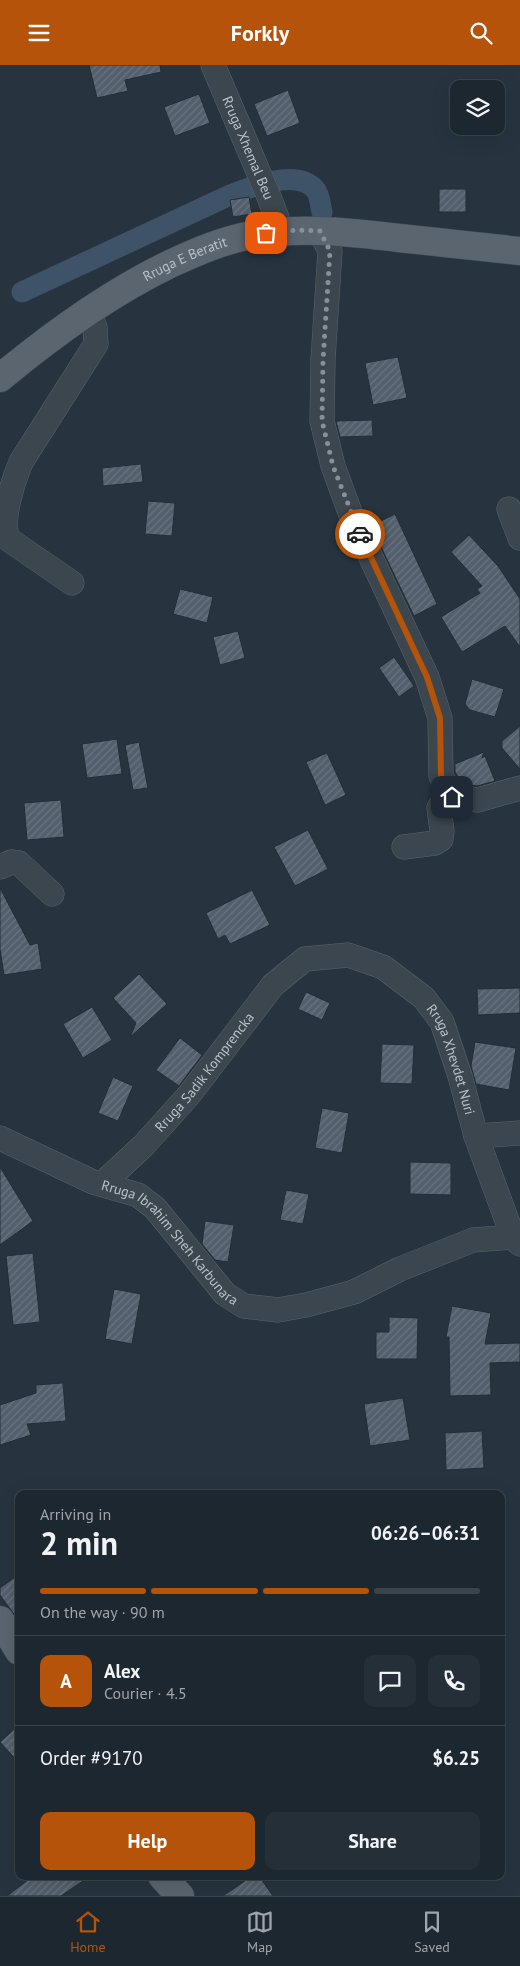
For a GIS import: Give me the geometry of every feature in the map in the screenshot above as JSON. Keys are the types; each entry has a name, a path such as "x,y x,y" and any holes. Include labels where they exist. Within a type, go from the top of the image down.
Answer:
{"main road":[{"name":"Rruga E Beratit","path":"0,378 87,310 145,276 222,241 280,232 320,231 520,251"},
{"path":"0,1620 15,1644"},
{"path":"166,1880 180,1896"}],"street":[{"name":"Rruga Xhemal Beu","path":"212,65 269,197 280,232"},
{"path":"320,231 330,251 323,361 322,421 331,457 351,515 427,677 440,718 441,776 452,797"},
{"path":"72,583 8,539 4,526 12,483 21,462 96,344 95,327 87,310"},
{"path":"509,509 520,538"},
{"path":"404,847 435,843 441,839 442,831 439,808 444,801 452,797 478,800 520,788"},
{"path":"0,867 11,862 19,863 52,894"},
{"name":"Rruga Xhevdet Nuri","path":"305,959 348,955 383,967 424,998 442,1023 460,1076 476,1136 517,1241"},
{"name":"Rruga Sadik Komprencka","path":"102,1185 142,1146 189,1095 273,985 305,959"},
{"path":"476,1136 520,1133"},
{"name":"Rruga Ibrahim Sheh Karbunara","path":"0,1138 102,1185 138,1195 155,1208 225,1295 244,1306 278,1310 306,1305 354,1292 400,1269 473,1240 517,1241"}],"building":[{"path":"89,65 160,65 161,72 125,80 128,91 97,98"},
{"path":"288,90 300,123 267,136 254,104"},
{"path":"199,94 210,123 175,136 164,107"},
{"path":"439,189 466,189 466,212 439,212"},
{"path":"249,197 252,214 233,217 230,200"},
{"path":"398,357 407,398 373,405 365,363"},
{"path":"372,420 373,436 340,437 336,421"},
{"path":"141,464 143,482 103,486 102,468"},
{"path":"148,501 175,503 172,536 145,534"},
{"path":"395,514 437,604 414,616 371,526"},
{"path":"469,535 498,566 520,599 520,647 505,626 462,652 441,617 480,593 477,589 482,586 451,552"},
{"path":"180,589 213,597 207,623 173,614"},
{"path":"238,631 245,658 220,665 213,637"},
{"path":"394,657 414,686 399,697 379,668"},
{"path":"472,679 504,689 495,717 470,710 465,704"},
{"path":"520,726 520,769 502,748 502,741"},
{"path":"117,739 122,774 87,778 82,744"},
{"path":"139,742 148,788 133,790 125,745"},
{"path":"484,752 482,758 485,756 495,781 477,786 462,784 455,772 455,764"},
{"path":"327,753 346,795 325,805 306,762"},
{"path":"61,800 64,837 27,840 24,803"},
{"path":"308,830 328,869 295,886 274,847"},
{"path":"0,888 30,945 38,943 42,969 4,975 0,949"},
{"path":"252,890 270,925 230,944 225,935 218,939 206,913"},
{"path":"139,974 167,1004 130,1037 136,1023 113,998"},
{"path":"520,988 520,1013 478,1015 477,989"},
{"path":"306,992 330,1003 322,1020 298,1009"},
{"path":"92,1007 112,1040 83,1058 63,1024"},
{"path":"180,1038 202,1055 179,1086 156,1070"},
{"path":"475,1042 516,1048 509,1090 476,1084 471,1066"},
{"path":"382,1044 414,1045 412,1084 380,1083"},
{"path":"113,1077 133,1086 118,1121 98,1113"},
{"path":"322,1108 349,1113 342,1153 315,1148"},
{"path":"410,1162 451,1163 451,1195 410,1194"},
{"path":"0,1167 33,1221 0,1245"},
{"path":"286,1190 309,1194 303,1224 280,1220"},
{"path":"205,1221 234,1225 228,1262 215,1260 202,1244"},
{"path":"33,1253 40,1322 13,1325 6,1256"},
{"path":"114,1289 141,1294 132,1344 105,1339"},
{"path":"452,1306 491,1313 485,1344 520,1343 520,1362 490,1363 491,1395 450,1396 449,1337 446,1337"},
{"path":"389,1317 418,1318 417,1359 376,1359 376,1332 389,1332"},
{"path":"63,1383 66,1421 27,1424 31,1435 0,1445 0,1405 36,1393 36,1385"},
{"path":"403,1398 410,1440 370,1446 364,1404"},
{"path":"482,1431 484,1468 446,1470 445,1433"},
{"path":"15,1577 15,1616 0,1595 0,1588"},
{"path":"15,1729 15,1759 0,1742"},
{"path":"28,1880 84,1880 61,1896 7,1896"},
{"path":"246,1880 262,1880 273,1896 223,1896"}],"waterway":[{"path":"22,292 228,196 260,184 285,180 307,183 317,191 322,212"}],"way so far":[{"path":"266,233 299,230 320,231 330,251 323,361 322,421 333,466 360,534"}],"route":[{"path":"360,534 427,677 440,718 441,776 452,797"}]}
